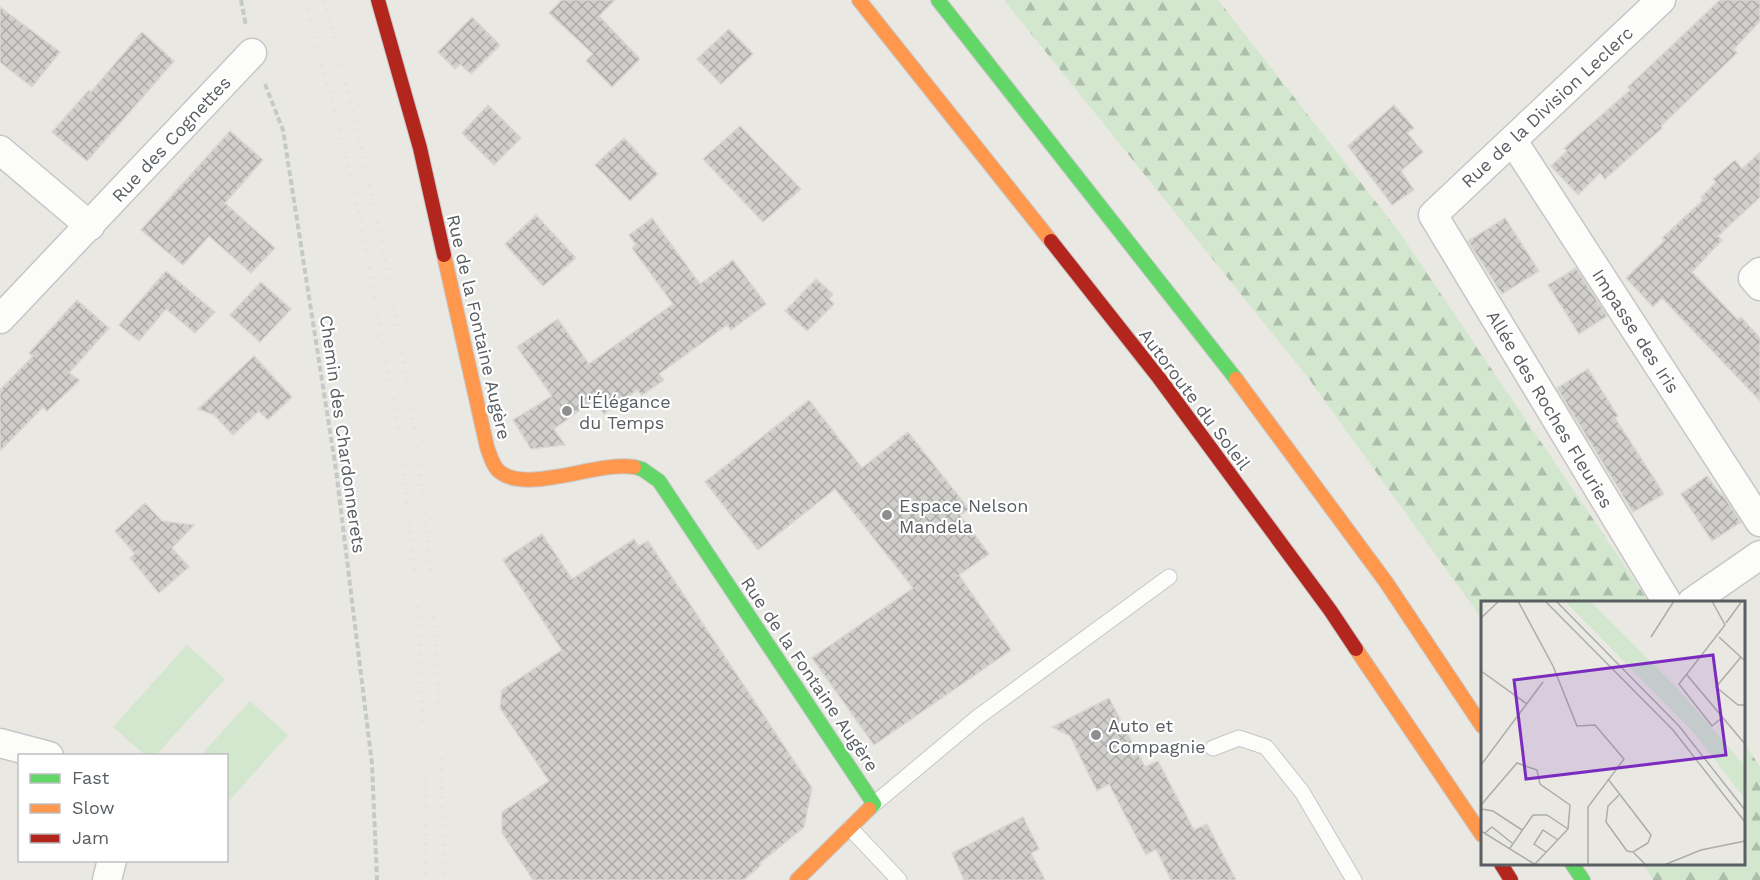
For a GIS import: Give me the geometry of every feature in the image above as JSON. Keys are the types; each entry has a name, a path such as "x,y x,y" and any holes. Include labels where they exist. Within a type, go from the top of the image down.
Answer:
{"main road":[{"name":"Rue de la Fontaine Augère","path":"378,0 420,148 487,447 498,471 517,481 613,465 639,468 659,481 874,804"},
{"name":"Autoroute du Soleil","path":"859,0 1158,378 1330,610 1481,834"},
{"path":"938,0 1244,389 1386,582 1481,724"},
{"path":"797,880 874,804"},
{"path":"1501,865 1511,880"},
{"path":"1573,865 1583,880"}],"street":[{"name":"Rue de la Division Leclerc","path":"1433,215 1661,0"},
{"name":"Rue des Cognettes","path":"0,319 252,53"},
{"name":"Impasse des Iris","path":"1513,141 1760,522"},
{"path":"0,150 90,226"},
{"name":"Allée des Roches Fleuries","path":"1433,215 1666,601"},
{"path":"1760,272 1753,278 1760,286"},
{"path":"1695,601 1760,555"},
{"path":"0,743 41,754"},
{"path":"107,880 112,862"}],"lane":[{"path":"874,804 978,717 1169,577"},
{"path":"1213,748 1239,738 1266,747 1302,792 1354,880"},
{"path":"850,828 899,880"}],"path":[{"name":"Chemin des Chardonnerets","path":"241,0 252,53 283,130 336,470 372,764 377,880"}],"green space":[{"path":"1004,0 1218,0 1397,229 1648,601 1481,601 1481,618 1309,379"},
{"path":"187,645 225,679 157,754 144,754 113,727"},
{"path":"250,701 288,735 228,802 228,754 202,754"},
{"path":"1745,744 1760,767 1760,880 1653,880 1644,865 1745,865"}],"building":[{"path":"562,0 615,0 599,16 640,59 612,87 586,61 593,54 549,13"},
{"path":"1720,0 1760,0 1760,21 1734,49 1737,53 1661,126 1662,128 1605,179 1600,173 1578,195 1551,166 1567,151 1564,148 1630,90 1628,87"},
{"path":"0,7 60,52 32,87 0,62"},
{"path":"472,17 500,45 471,74 460,64 455,69 438,52"},
{"path":"729,29 753,54 721,84 697,59"},
{"path":"142,32 174,61 87,161 52,132 89,90 91,92"},
{"path":"488,105 521,138 494,165 462,133"},
{"path":"1394,105 1414,128 1407,133 1423,152 1401,171 1414,190 1392,205 1348,146"},
{"path":"740,126 801,189 763,222 703,159"},
{"path":"230,131 263,160 225,203 275,248 251,273 209,236 183,265 141,230"},
{"path":"624,138 658,174 630,201 595,165"},
{"path":"1760,152 1760,197 1718,236 1722,240 1692,272 1738,320 1741,317 1760,338 1760,401 1662,298 1653,307 1626,278 1664,241 1662,238 1703,200 1701,197 1716,182 1713,179 1735,160 1742,169"},
{"path":"536,215 576,258 543,286 505,244"},
{"path":"652,218 700,284 733,260 766,304 731,330 727,325 659,374 664,380 642,395 637,390 604,414 594,400 554,429 565,445 531,449 513,420 552,396 517,347 558,319 589,364 673,304 632,248 636,245 629,235"},
{"path":"1505,218 1539,271 1502,294 1468,241"},
{"path":"1576,268 1607,316 1579,334 1548,285"},
{"path":"166,271 215,312 195,333 166,309 139,341 119,325"},
{"path":"816,279 833,294 829,299 834,304 807,331 785,311"},
{"path":"261,282 291,309 260,342 230,315"},
{"path":"77,300 109,328 69,373 80,380 47,411 43,407 0,451 0,390 33,356 29,353"},
{"path":"254,356 292,397 268,420 259,411 233,435 214,415 198,409"},
{"path":"1588,369 1618,416 1615,418 1664,494 1633,512 1557,388"},
{"path":"809,400 862,468 908,432 969,509 960,515 989,554 959,575 1011,650 874,745 812,658 913,588 835,489 758,550 705,482"},
{"path":"1707,476 1741,522 1712,541 1681,494"},
{"path":"145,503 162,521 194,525 172,548 189,567 159,593 130,558 135,554 115,531"},
{"path":"542,534 572,579 634,539 639,546 648,541 812,788 804,827 760,863 761,865 744,880 533,880 502,833 502,812 549,781 500,708 502,690 562,650 503,560"},
{"path":"1109,698 1145,767 1158,761 1194,830 1207,824 1236,880 1171,880 1156,849 1146,855 1109,784 1097,791 1070,736 1052,727"},
{"path":"1023,817 1039,849 1031,853 1045,880 964,880 952,853"}],"railway":[{"path":"305,0 343,143 360,218 399,432 418,605 426,802 426,880"},
{"path":"324,0 350,101 384,255 403,357 417,453 428,542 435,632 444,880"}],"traffic: fast":[{"path":"938,0 1236,379"},
{"path":"634,467 642,469 659,481 874,804 869,809"},
{"path":"1573,865 1583,880"}],"traffic: slow":[{"path":"859,0 1051,241"},
{"path":"444,255 487,447 498,470 512,478 528,480 601,468 634,467"},
{"path":"1236,379 1386,582 1481,724"},
{"path":"1356,649 1481,834"},
{"path":"797,880 869,809"}],"traffic: jam":[{"path":"378,0 420,148 444,255"},
{"path":"1051,241 1159,378 1330,610 1356,649"},
{"path":"1502,865 1511,880"}],"place":[{"name":"L'Élégance du Temps","path":"567,411"},
{"name":"Espace Nelson Mandela","path":"887,515"},
{"name":"Auto et Compagnie","path":"1096,735"}]}
